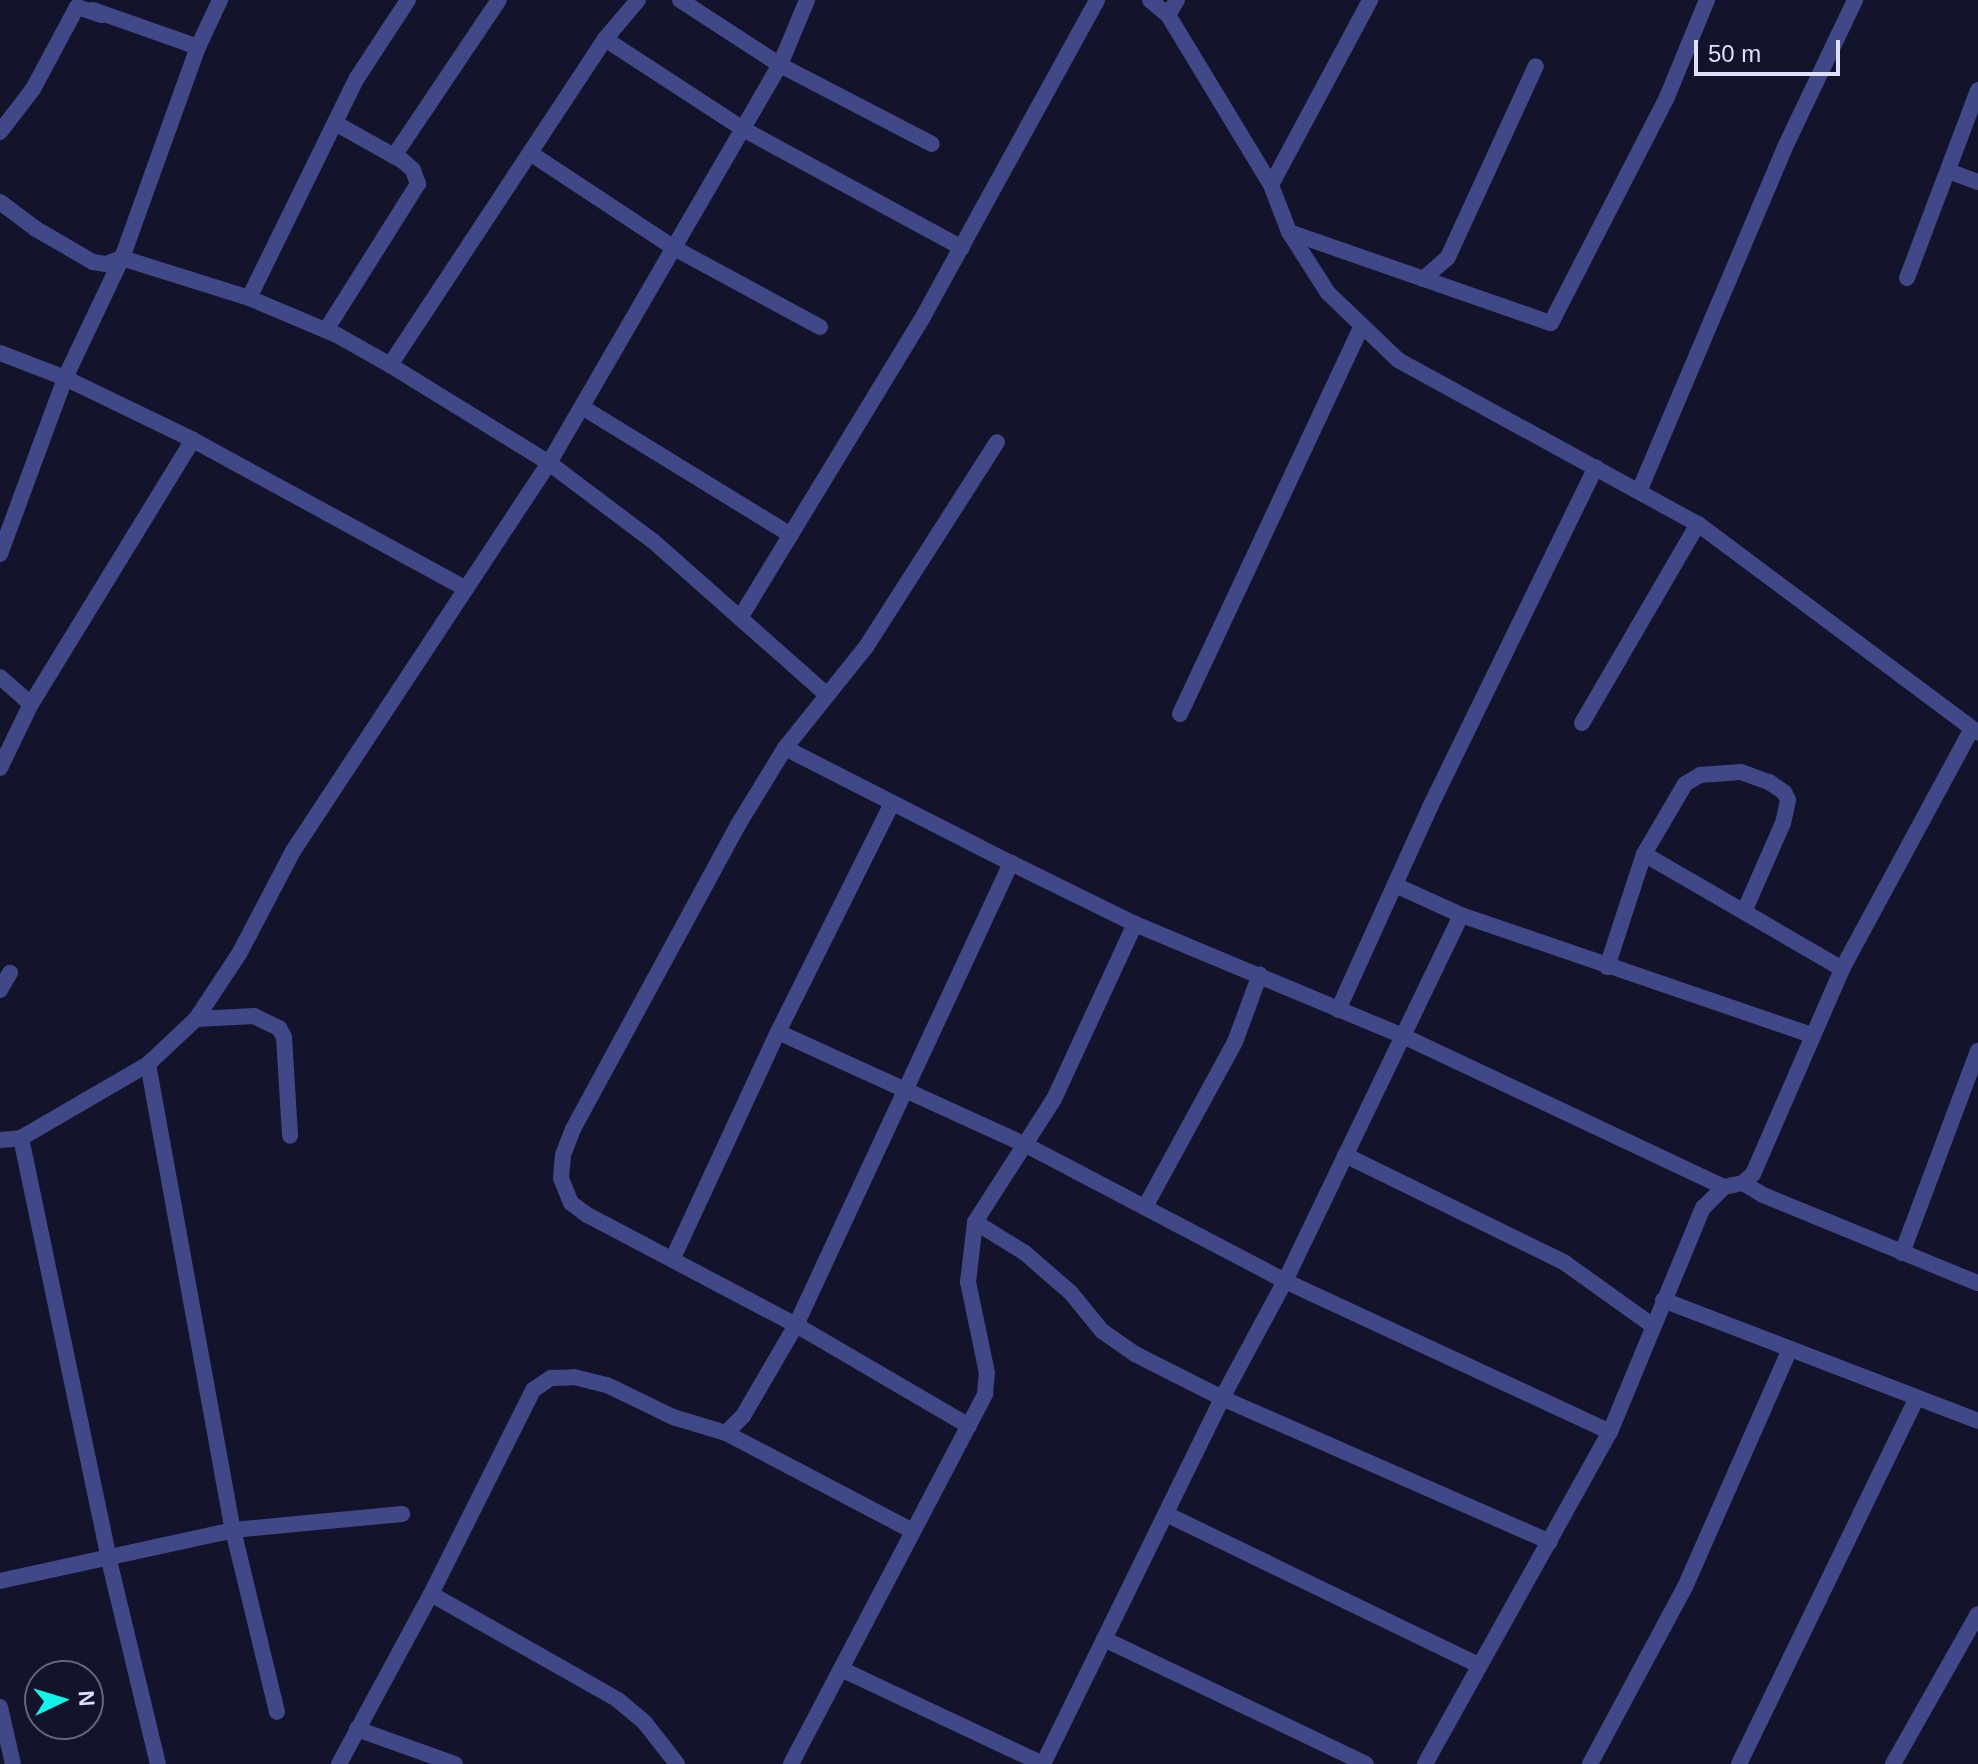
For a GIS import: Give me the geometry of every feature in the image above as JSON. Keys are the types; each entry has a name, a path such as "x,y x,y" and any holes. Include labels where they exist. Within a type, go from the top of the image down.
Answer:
{"street":[{"path":"74,0 102,15"},
{"path":"0,554 65,378 122,258 198,47 220,0"},
{"path":"249,298 357,78 408,0"},
{"path":"394,156 499,0"},
{"path":"390,365 605,39 638,0"},
{"path":"680,0 780,65 932,144"},
{"path":"0,1140 21,1138 148,1064 196,1019 239,954 293,851 549,463 780,65 807,0"},
{"path":"740,618 962,248 1097,0"},
{"path":"1150,0 1172,8 1271,185 1289,232 1328,293 1398,360 1484,410 1640,489 1698,524 1975,732 1842,969 1759,1163 1743,1183 1724,1187 1703,1208 1610,1432 1425,1764"},
{"path":"1271,185 1370,0"},
{"path":"1289,232 1551,323 1667,97 1707,0"},
{"path":"1640,489 1785,147 1855,0"},
{"path":"0,132 33,89 77,7 198,47"},
{"path":"605,39 743,129 962,248"},
{"path":"1423,279 1448,257 1536,66"},
{"path":"1907,278 1978,90"},
{"path":"326,330 418,184 413,170 394,156 335,123"},
{"path":"530,153 674,248 820,327"},
{"path":"1948,171 1978,182"},
{"path":"0,202 36,229 93,262 106,264 122,258 249,298 326,330 390,365 549,463 653,541 827,695"},
{"path":"1180,714 1362,326"},
{"path":"0,353 65,378 193,440 466,589"},
{"path":"582,407 791,535"},
{"path":"0,768 31,704 193,440"},
{"path":"969,1426 796,1325 587,1215 571,1203 561,1178 563,1155 573,1129 695,901 785,748 866,647 913,578 997,442"},
{"path":"1338,1010 1596,467"},
{"path":"0,501 17,509"},
{"path":"1582,723 1698,524"},
{"path":"0,677 31,704"},
{"path":"785,748 891,805 1135,924 1403,1036 1724,1187"},
{"path":"1607,967 1644,854 1685,784 1700,775 1741,772 1769,782 1784,792 1787,810 1744,912"},
{"path":"673,1258 778,1032 891,805"},
{"path":"1644,854 1842,969"},
{"path":"726,1433 743,1416 796,1325 1011,863"},
{"path":"1395,885 1461,915 1812,1035"},
{"path":"841,1669 1043,1764 1222,1398 1285,1281 1461,915"},
{"path":"791,1764 985,1394 987,1373 968,1282 975,1222 1054,1099 1135,924"},
{"path":"0,990 10,973"},
{"path":"1145,1207 1235,1042 1260,974"},
{"path":"196,1019 254,1016 279,1028 284,1037 290,1136"},
{"path":"778,1032 1026,1145 1285,1281 1610,1432"},
{"path":"1902,1253 1978,1051"},
{"path":"148,1064 233,1530 277,1712"},
{"path":"21,1138 108,1556 158,1764"},
{"path":"1345,1155 1565,1263 1653,1326"},
{"path":"1743,1183 1763,1195 1978,1283"},
{"path":"975,1222 1025,1253 1071,1293 1102,1331 1135,1354 1222,1398 1550,1542"},
{"path":"1663,1300 1978,1421"},
{"path":"1590,1764 1685,1587 1790,1349"},
{"path":"339,1764 431,1594 517,1418 533,1390 551,1378 574,1377 607,1385 673,1417 726,1433 913,1531"},
{"path":"1739,1764 1917,1398"},
{"path":"0,1581 233,1530 402,1514"},
{"path":"1166,1514 1478,1665"},
{"path":"431,1594 618,1700 645,1723 677,1764"},
{"path":"1893,1764 1978,1614"},
{"path":"1104,1639 1366,1764"},
{"path":"0,1707 13,1764"},
{"path":"357,1729 455,1764"}]}
